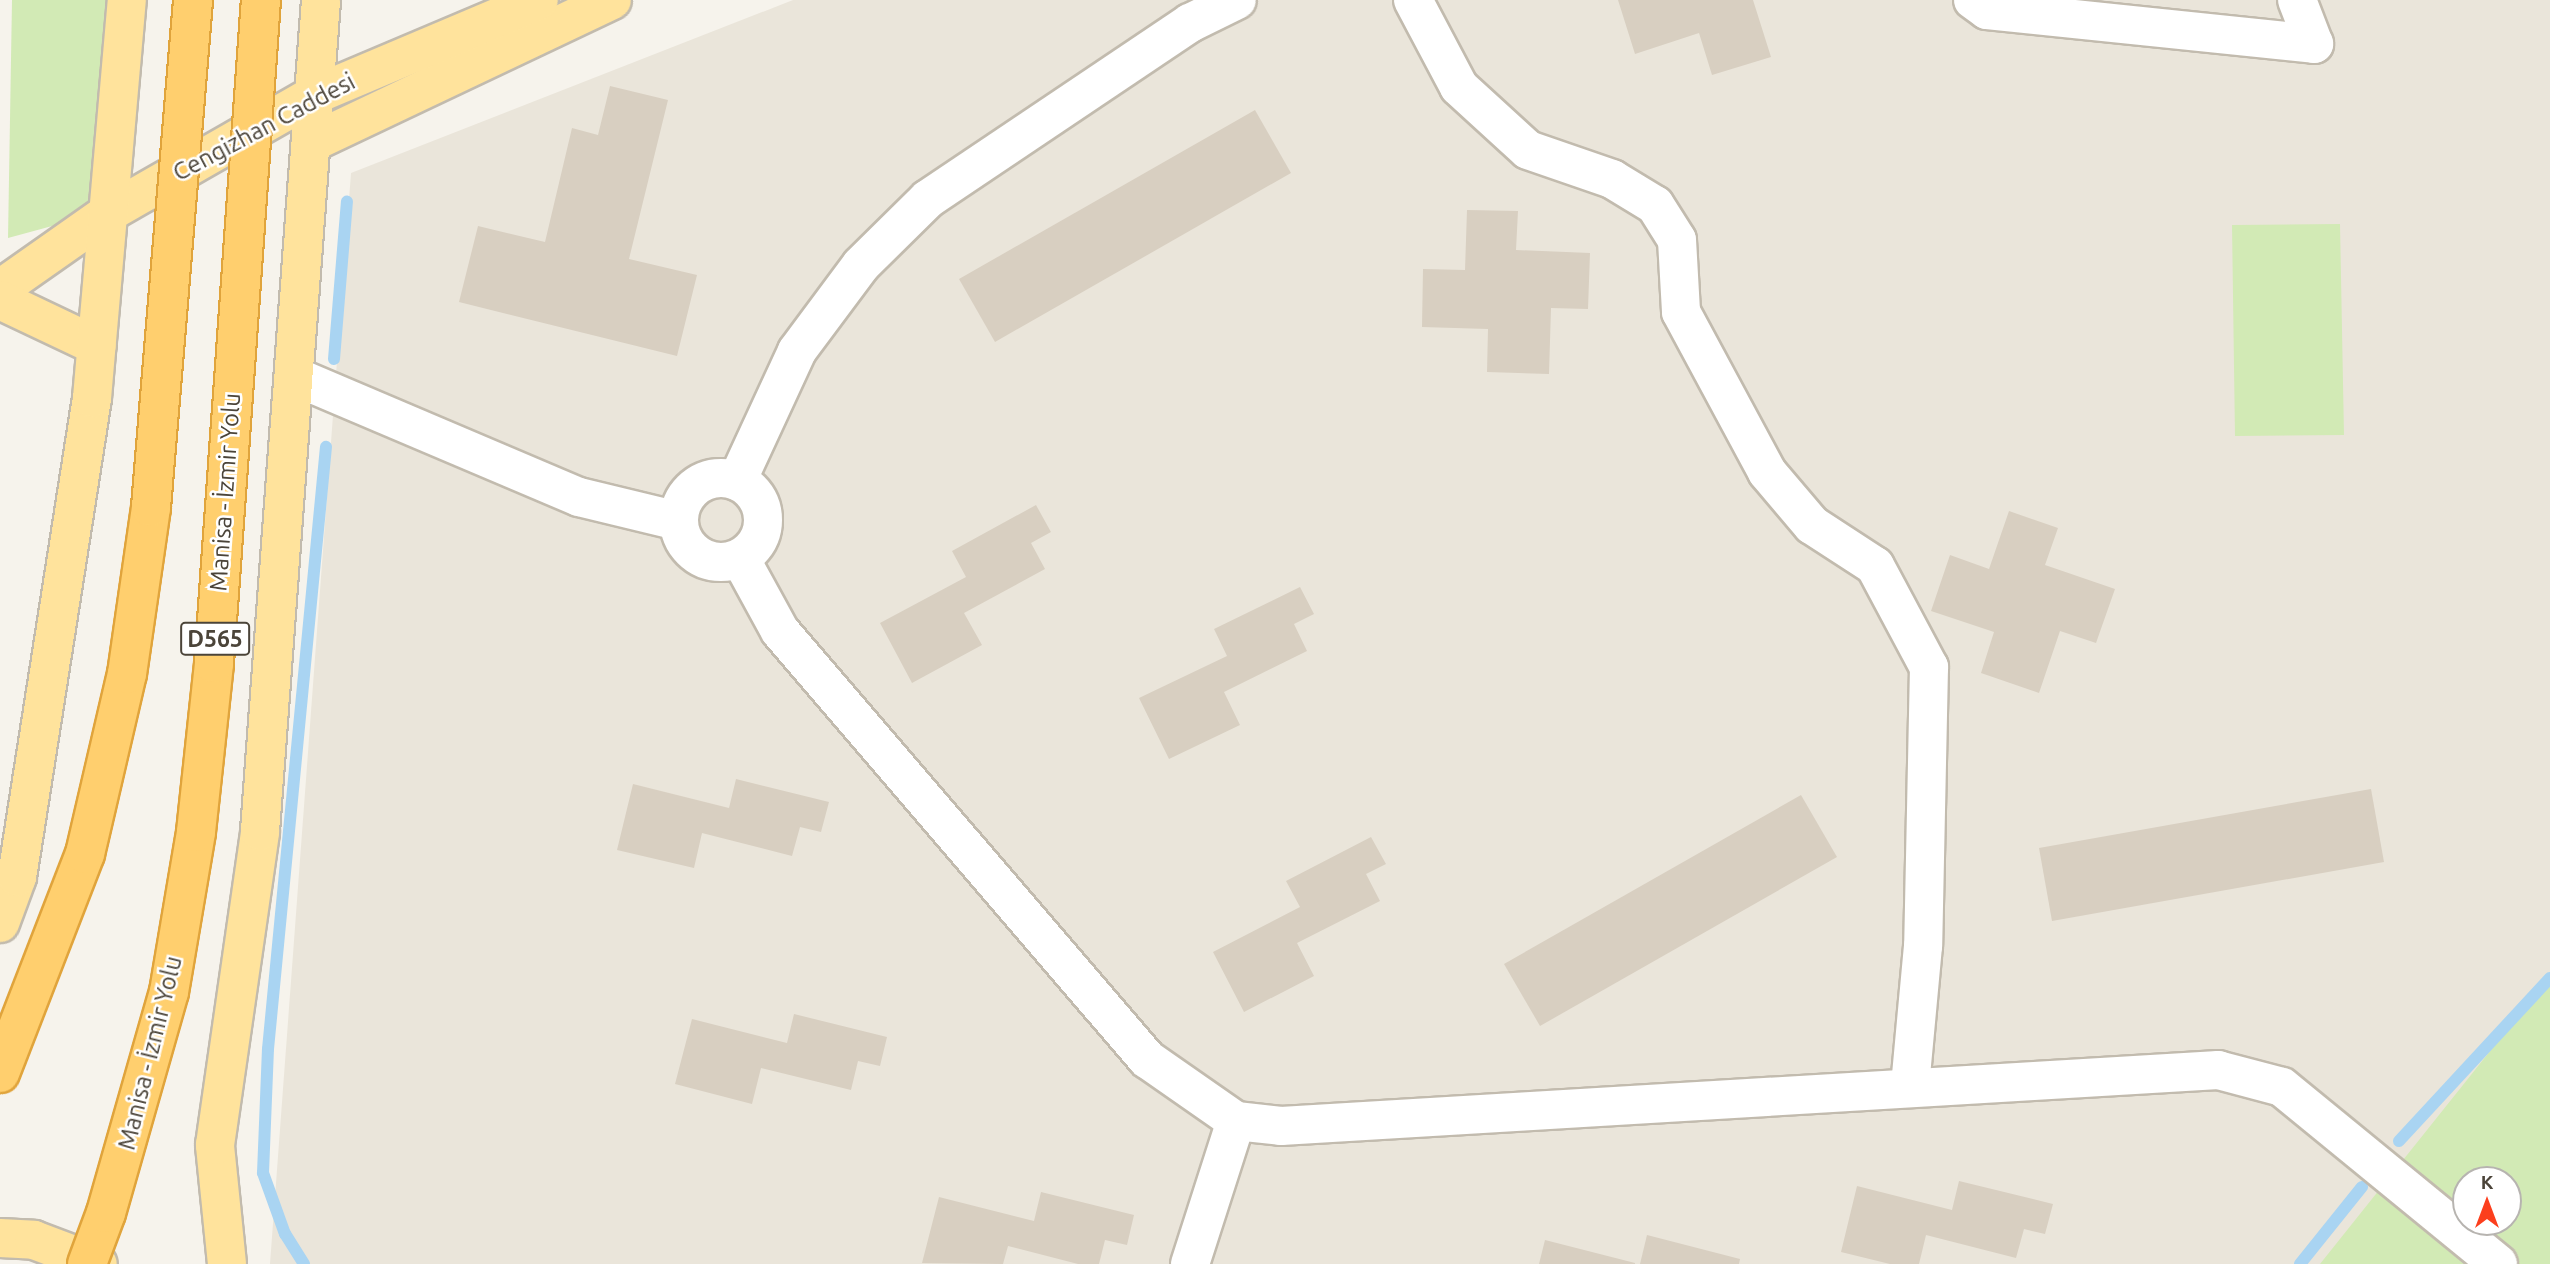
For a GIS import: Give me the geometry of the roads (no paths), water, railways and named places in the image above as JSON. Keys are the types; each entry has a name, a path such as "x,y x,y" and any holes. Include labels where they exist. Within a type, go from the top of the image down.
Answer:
{"highway":[{"path":"0,1073 85,854 127,674 151,507 193,0"},
{"name":"Manisa - İzmir Yolu","path":"87,1264 132,1129 169,992 196,832 214,663 261,0"}],"main road":[{"path":"0,923 17,877 97,346 127,0"},
{"path":"226,1264 215,1145 260,831 296,377 321,0"},
{"name":"Cengizhan Caddesi","path":"0,289 108,213 314,95 539,0"},
{"name":"Cengizhan Caddesi","path":"311,143 612,0"},
{"path":"0,300 97,346"},
{"path":"0,1238 34,1240 98,1264"}],"lane":[{"path":"737,481 797,351 861,265 928,199 1190,23 1237,0"},
{"path":"1413,0 1459,87 1528,150 1612,179 1655,205 1677,240 1681,312 1767,472 1812,525 1875,566 1928,667 1923,946 1910,1087"},
{"path":"1973,0 1987,10 2314,44 2297,0"},
{"path":"296,377 579,497 678,521"},
{"path":"710,480 737,481 748,488 762,511 758,538 740,558 712,562 699,556 685,541 678,521 680,507 697,485 710,480"},
{"path":"740,558 780,631 1147,1059 1236,1121 1281,1126 2218,1070 2282,1087 2498,1264"},
{"path":"1190,1264 1236,1121"}],"waterway":[{"path":"334,359 347,202"},
{"path":"304,1264 285,1234 263,1173 268,1049 326,447"},
{"path":"2399,1141 2550,978"},
{"path":"2300,1264 2362,1187"}]}
